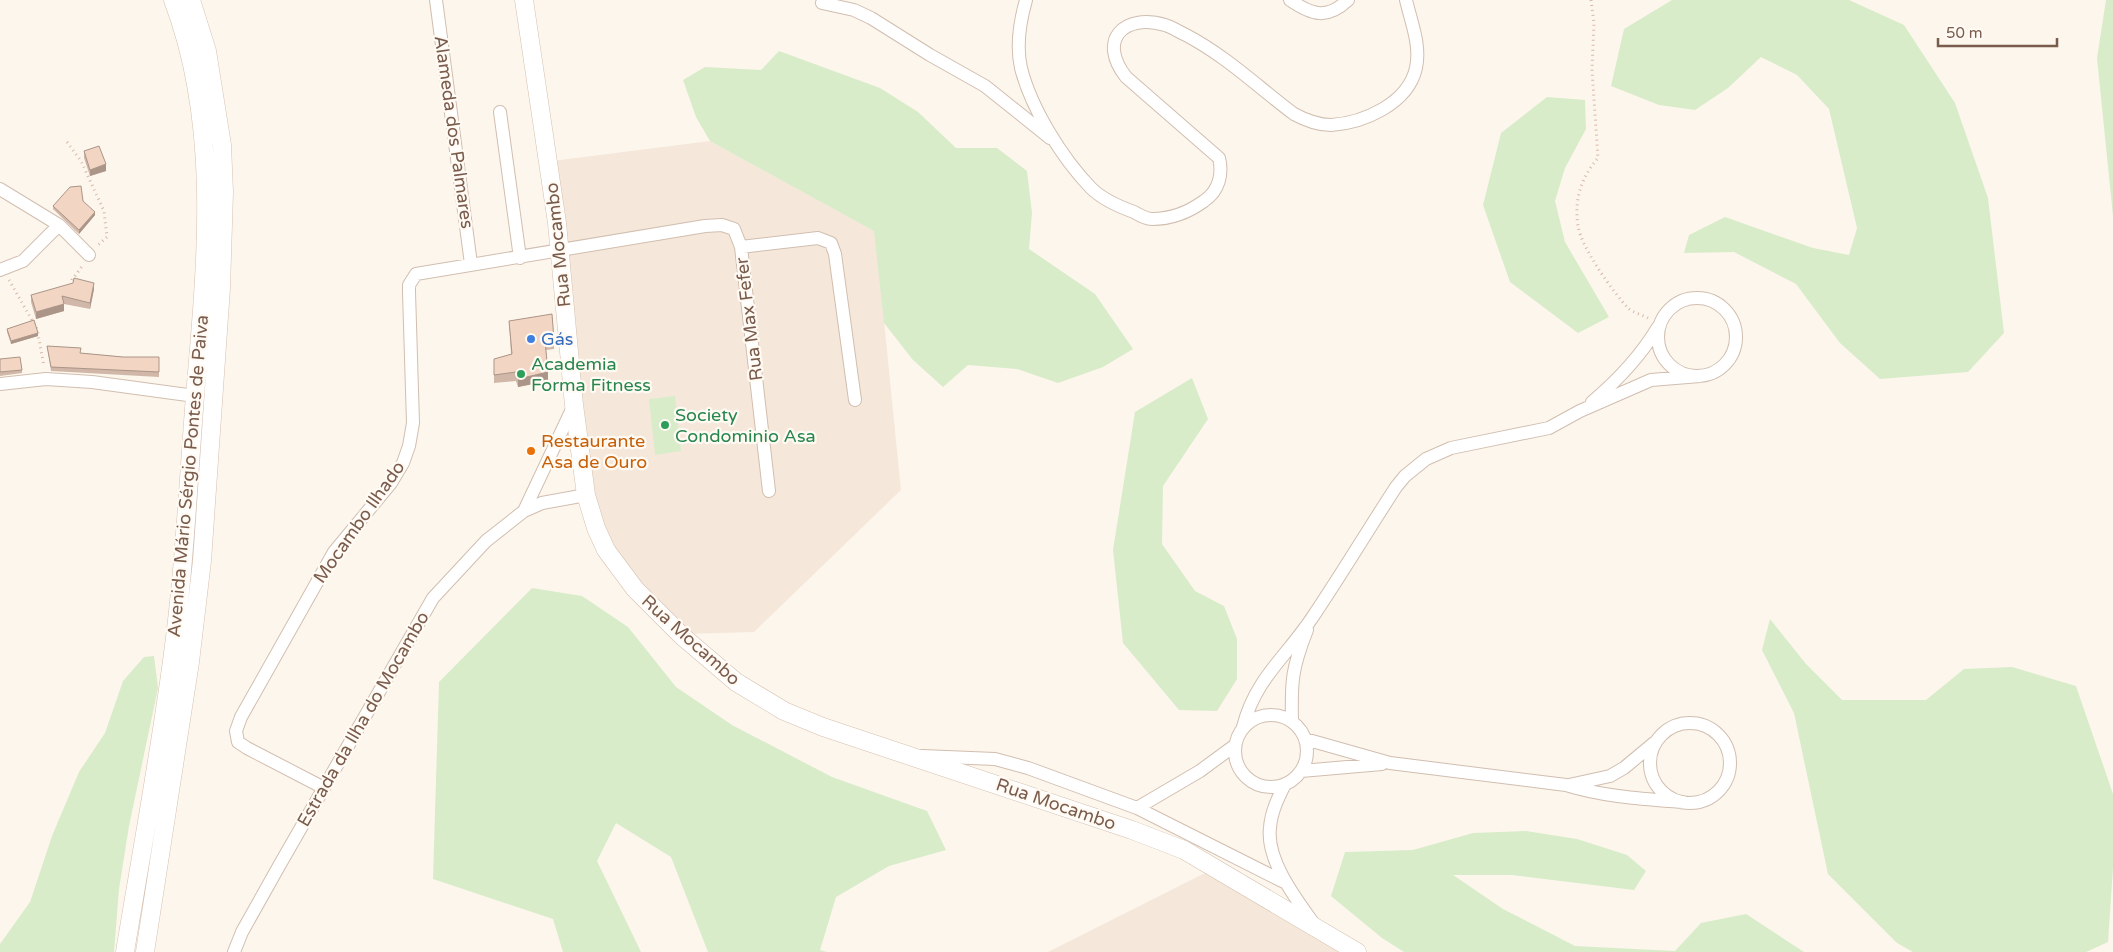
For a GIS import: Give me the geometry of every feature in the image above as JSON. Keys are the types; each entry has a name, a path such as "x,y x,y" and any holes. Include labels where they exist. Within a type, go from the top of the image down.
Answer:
{"main road":[{"name":"Avenida Mário Sérgio Pontes de Paiva","path":"126,952 173,660 203,288 206,192 204,148 193,58 173,0"},
{"name":"Avenida Mário Sérgio Pontes de Paiva","path":"145,952 190,662 221,288 224,192 222,145 206,51 191,0"},
{"name":"Rua Mocambo","path":"524,0 561,250 574,404 586,496 596,528 606,550 635,589 682,636 736,682 784,711 807,721 1132,830 1184,850 1357,952"}],"street":[{"name":"Alameda dos Palmares","path":"436,0 472,264"},
{"path":"1026,0 1021,18 1019,42 1021,67 1038,111 1058,144 1092,189 1119,206 1150,219 1174,216 1191,211 1211,196 1217,186 1222,169 1219,158 1126,77 1116,64 1113,49 1119,31 1132,22 1144,21 1168,25 1212,49 1294,114 1308,122 1330,125 1372,115 1396,98 1410,82 1418,54 1406,0"},
{"path":"1290,0 1304,10 1318,14 1335,10 1348,0"},
{"path":"822,3 854,10 871,18 985,86 1058,144"},
{"path":"500,112 520,258"},
{"path":"0,189 59,225 89,255"},
{"path":"1,269 23,262 59,225"},
{"path":"472,264 520,258 705,226 727,226 734,229 739,242 818,238 831,243 835,254 856,400"},
{"name":"Rua Max Fefer","path":"739,242 769,492"},
{"name":"Mocambo Ilhado","path":"324,788 246,748 238,742 236,731 241,717 334,552 391,483 403,463 409,446 413,423 409,285 416,274 472,264"},
{"path":"1136,808 1200,771 1234,746 1243,727 1248,707 1259,686 1310,621 1396,486 1405,476 1419,465 1451,448 1549,428 1580,411 1650,380 1700,376 1713,373 1724,365 1732,354 1736,342 1735,328 1730,316 1722,307 1712,301 1699,298 1675,304 1666,313 1649,342 1619,379 1580,411"},
{"path":"1660,324 1659,348 1665,360 1674,369 1686,375 1700,376"},
{"path":"0,384 46,379 92,382 195,396"},
{"name":"Estrada da Ilha do Mocambo","path":"524,511 574,404"},
{"name":"Estrada da Ilha do Mocambo","path":"234,952 242,932 433,598 486,541 524,511 542,503 586,496"},
{"path":"1292,721 1291,680 1295,661 1310,621"},
{"path":"1243,727 1260,716 1271,714 1282,716 1292,721 1305,739 1307,750 1301,771"},
{"path":"1305,739 1390,763 1566,785 1614,796 1683,802 1703,800 1720,790 1728,772 1729,753 1719,736 1703,725 1690,723 1677,725 1665,731 1624,768 1610,776 1566,785"},
{"path":"1656,741 1651,753 1650,766 1653,779 1660,790 1670,798 1683,802"},
{"path":"1234,746 1238,767 1253,783 1269,787 1285,784"},
{"path":"912,756 995,759 1028,768 1136,808 1284,882"},
{"path":"1316,927 1284,882 1269,829 1274,807 1285,784 1301,771 1390,763"}],"path":[{"path":"1590,0 1594,23 1592,70 1598,158 1584,174 1578,199 1578,227 1596,267 1629,309 1660,324"},
{"path":"67,142 81,161 104,211 107,237 89,255 72,280 71,288"},
{"path":"1,269 37,329 46,379"}],"shaded area":[{"path":"710,141 875,231 901,490 754,632 685,634 597,533 552,161"},
{"path":"1209,871 1342,952 1048,952"}],"green space":[{"path":"1672,0 1849,0 1904,25 1955,103 1988,198 2004,333 1968,372 1880,379 1840,343 1796,284 1734,252 1684,253 1689,235 1725,217 1813,248 1849,255 1857,228 1829,109 1797,75 1761,57 1728,88 1695,110 1659,105 1611,86 1624,29"},
{"path":"2106,0 2113,0 2113,216 2097,58"},
{"path":"779,51 880,88 918,112 956,148 997,148 1027,171 1032,213 1029,249 1095,294 1133,349 1103,367 1058,383 1017,369 968,365 943,387 913,360 884,323 874,231 710,141 696,117 683,80 705,67 761,70"},
{"path":"1547,97 1585,100 1586,129 1565,168 1555,201 1565,242 1609,317 1578,333 1510,282 1483,205 1501,133"},
{"path":"1192,378 1208,419 1163,486 1162,544 1195,591 1224,606 1237,639 1237,679 1217,711 1179,710 1123,643 1113,550 1135,412"},
{"name":"Society Condominio Asa","path":"675,396 681,451 655,455 649,399"},
{"path":"532,588 582,596 628,627 676,687 732,725 832,777 927,811 946,850 889,866 836,897 820,950 827,952 708,952 671,857 616,823 597,861 641,952 563,952 553,919 433,879 439,682"},
{"path":"1770,619 1806,664 1842,700 1926,700 1964,669 2012,667 2076,686 2113,794 2113,868 2108,942 2086,952 1913,952 1897,943 1828,874 1794,713 1762,650"},
{"path":"154,656 158,688 129,826 119,889 114,952 0,952 0,944 30,902 52,836 79,772 105,733 123,681 144,657"},
{"path":"1526,831 1577,839 1627,855 1646,871 1634,890 1512,875 1453,875 1503,909 1575,946 1675,951 1701,923 1746,914 1804,952 1404,952 1382,938 1331,896 1345,852 1413,850 1473,833"}],"building":[{"path":"99,146 106,164 90,170 84,151"},
{"path":"81,186 83,201 95,212 79,230 53,206 70,187"},
{"path":"74,278 94,283 90,303 62,296 64,304 36,312 31,295 73,283"},
{"path":"552,314 554,340 545,341 548,372 518,379 516,372 494,375 494,359 512,354 509,321"},
{"path":"34,320 38,333 11,341 7,329"},
{"path":"47,346 81,348 80,353 123,357 159,357 159,372 51,367"},
{"path":"20,357 22,370 0,372 0,359"}],"place":[{"name":"Gás","path":"531,339"},
{"name":"Academia Forma Fitness","path":"521,374"},
{"name":"Society Condominio Asa","path":"665,425"},
{"name":"Restaurante Asa de Ouro","path":"531,451"}]}
